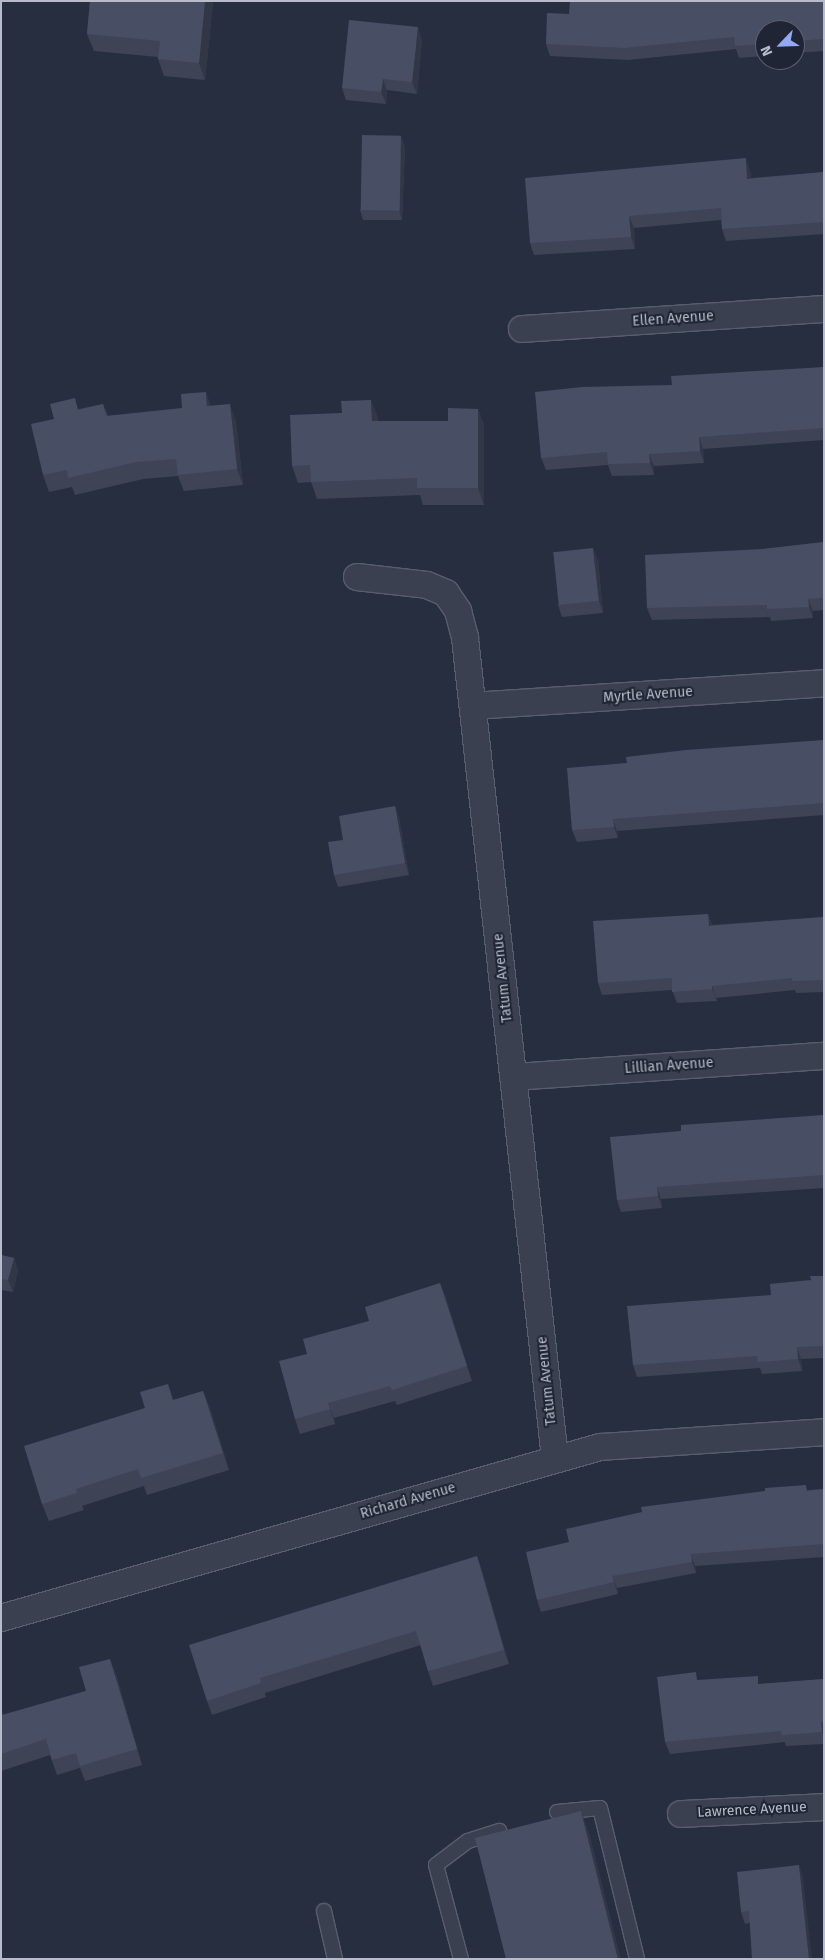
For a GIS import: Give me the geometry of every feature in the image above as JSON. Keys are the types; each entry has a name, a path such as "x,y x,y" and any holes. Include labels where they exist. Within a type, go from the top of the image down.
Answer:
{"street":[{"name":"Ellen Avenue","path":"522,329 824,309"},
{"name":"Tatum Avenue","path":"357,577 427,585 452,600 465,638 555,1459"},
{"name":"Myrtle Avenue","path":"473,706 824,683"},
{"name":"Lillian Avenue","path":"514,1076 824,1056"},
{"name":"Richard Avenue","path":"1,1618 600,1447 824,1432"},
{"name":"Lawrence Avenue","path":"681,1814 824,1807"}],"lane":[{"path":"557,1812 600,1808 637,1959"},
{"path":"461,1959 436,1865 468,1841 499,1831"},
{"path":"324,1912 335,1959"}],"building":[{"path":"90,1 205,1 199,63 158,59 160,41 87,34"},
{"path":"570,1 824,1 824,39 805,40 805,20 755,20 755,45 735,46 734,37 624,48 546,44 547,13 569,14"},
{"path":"349,20 418,27 412,82 383,79 381,92 342,88"},
{"path":"362,135 401,136 400,211 361,210"},
{"path":"746,158 747,179 824,172 824,222 722,229 721,208 629,216 631,237 530,243 525,178"},
{"path":"824,367 824,428 699,437 700,451 649,454 650,463 608,464 607,452 541,458 535,392 582,387 672,385 671,376"},
{"path":"206,392 207,406 230,404 237,469 178,475 176,459 136,462 68,478 67,470 43,475 31,424 54,419 50,404 75,398 78,410 103,404 106,416 182,408 181,394"},
{"path":"371,400 372,421 448,421 448,408 478,409 478,488 417,488 417,478 311,482 310,465 292,466 290,415 342,413 341,401"},
{"path":"824,542 824,598 808,599 809,607 767,609 767,605 647,608 645,555 763,549"},
{"path":"593,548 599,601 559,605 553,552"},
{"path":"824,740 824,803 613,819 614,827 572,830 567,768 627,763 626,757 686,750"},
{"path":"395,806 405,863 334,875 328,842 343,840 339,816"},
{"path":"708,914 709,926 824,917 824,980 792,981 792,978 712,986 712,989 672,992 672,978 598,983 593,921"},
{"path":"824,1115 824,1175 657,1187 658,1196 617,1200 610,1137 681,1131 681,1125"},
{"path":"1,1255 14,1258 8,1280 1,1279"},
{"path":"810,1276 824,1276 824,1346 797,1347 798,1359 758,1362 757,1356 633,1365 627,1306 771,1295 770,1284 811,1280"},
{"path":"440,1283 467,1366 392,1390 390,1386 328,1403 330,1409 295,1419 279,1361 307,1354 303,1339 369,1321 365,1307"},
{"path":"168,1384 173,1400 203,1391 223,1453 141,1478 138,1469 76,1489 77,1493 42,1504 24,1446 145,1408 140,1392"},
{"path":"806,1485 807,1491 824,1489 824,1544 691,1554 692,1562 612,1576 614,1582 537,1600 526,1552 569,1542 566,1529 642,1512 641,1507 765,1491 765,1488"},
{"path":"477,1556 504,1650 428,1671 416,1631 260,1678 261,1683 207,1701 189,1645"},
{"path":"110,1659 137,1749 80,1766 76,1753 52,1760 46,1739 1,1754 1,1712 2,1715 86,1691 79,1667"},
{"path":"696,1672 697,1680 758,1676 758,1684 824,1679 824,1721 821,1721 822,1732 782,1735 781,1731 665,1742 657,1677"},
{"path":"581,1811 618,1959 506,1959 475,1838"},
{"path":"799,1865 809,1959 752,1959 749,1911 741,1912 737,1872"}]}
